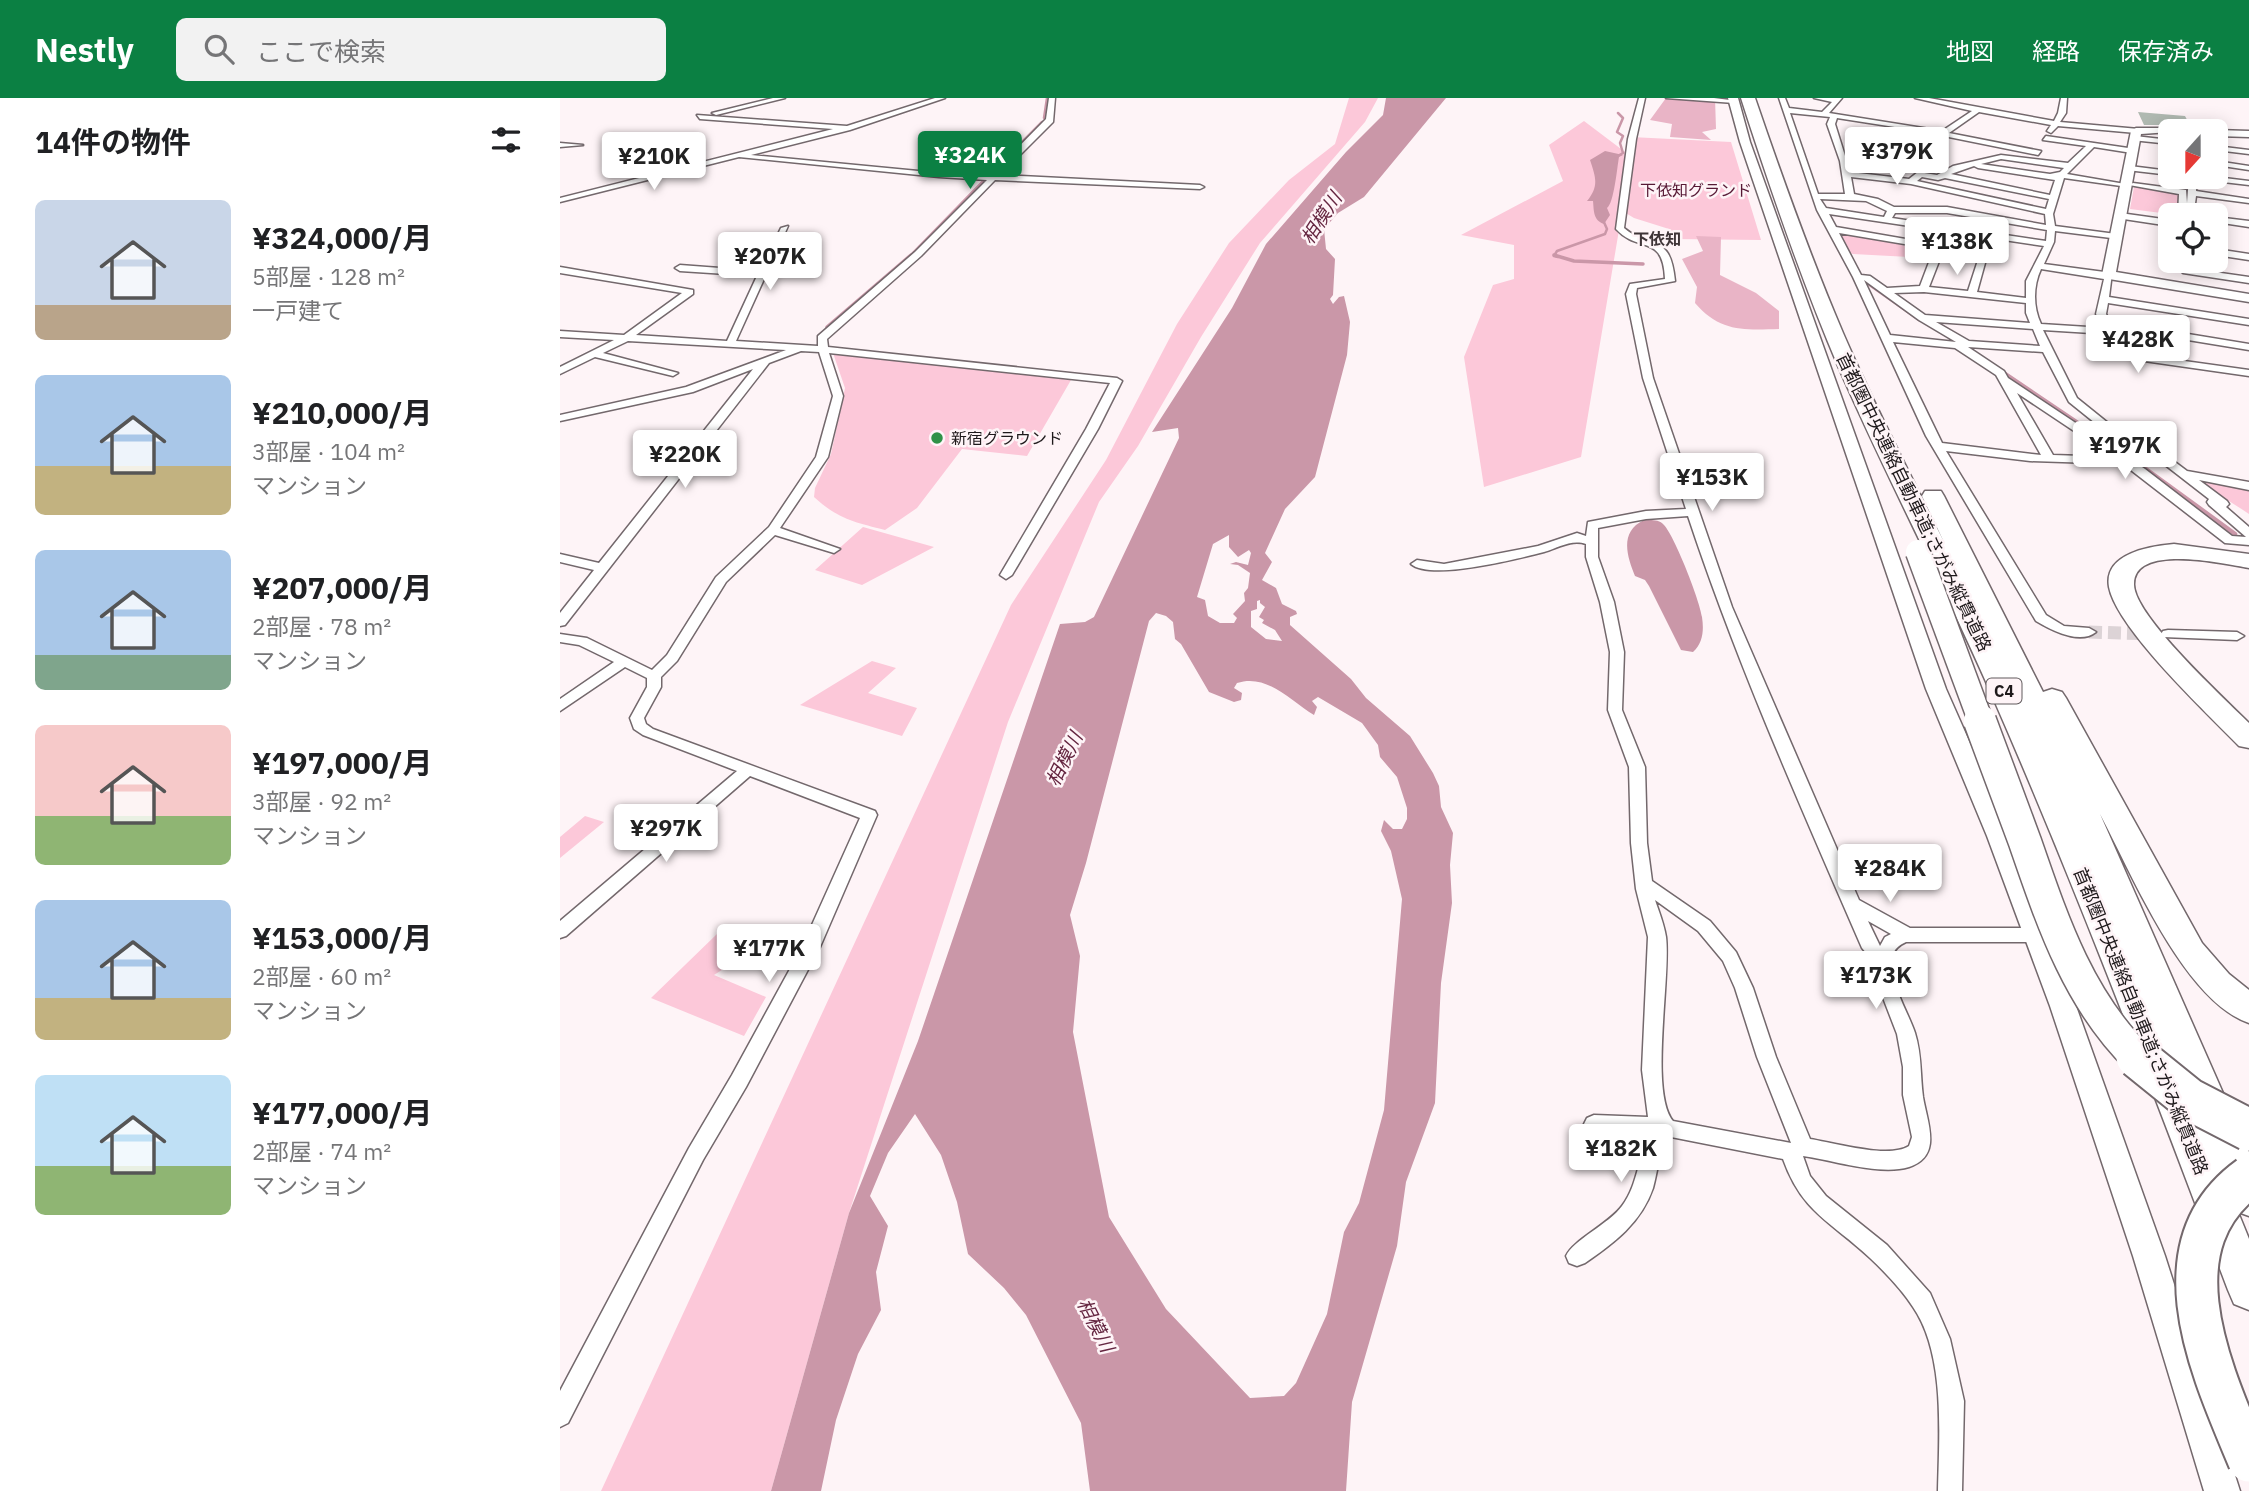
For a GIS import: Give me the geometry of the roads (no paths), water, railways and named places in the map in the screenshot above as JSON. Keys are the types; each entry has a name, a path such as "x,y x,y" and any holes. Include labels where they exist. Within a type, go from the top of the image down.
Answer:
{"highway":[{"name":"首都圏中央連絡自動車道;さがみ縦貫道路","path":"1761,98 1802,218 1828,281 1871,376 2037,705 2249,1198"},
{"name":"首都圏中央連絡自動車道;さがみ縦貫道路","path":"1730,99 1796,241 1850,370 1969,614 2015,716 2115,952 2249,1290"},
{"path":"1850,370 2060,937 2092,1002 2123,1042 2167,1083 2214,1114 2249,1130"},
{"path":"1955,539 2023,646 2081,748 2178,934 2203,969 2249,1009"},
{"path":"2249,561 2194,553 2149,555 2127,567 2123,572 2121,586 2132,608 2154,637 2249,739"},
{"path":"2249,1177 2220,1201 2210,1217 2200,1249 2197,1293 2202,1329 2214,1373 2249,1461"}],"street":[{"path":"782,98 700,117 847,128"},
{"path":"560,200 847,128 942,98"},
{"path":"560,1415 696,1154 739,1081 811,947 869,814 648,732 639,726 637,719 654,687 654,676 672,658 721,580 773,530 822,457 838,396 822,349 822,338 918,254 1051,120 1052,98"},
{"path":"1642,98 1632,139 1620,229 1661,251 1669,263 1670,281 1633,286 1631,294 1648,378 1725,607 1783,748 1871,948 1882,959"},
{"path":"1669,98 1730,99 1936,689 1999,835 2037,935 2149,1256 2222,1491"},
{"path":"1783,98 1815,196 1858,276 1937,446 2040,618 2061,629 2089,632"},
{"path":"1817,98 1838,99"},
{"path":"1918,98 1942,100 1977,110 2056,124 2158,139"},
{"path":"2030,161 2038,153 2062,113 2064,98"},
{"path":"1824,114 1838,99"},
{"path":"1786,110 1944,133 2038,153"},
{"path":"1944,133 1977,110"},
{"path":"1834,117 1831,124 1847,174 1850,197"},
{"path":"2136,134 2158,132"},
{"path":"2228,133 2249,134"},
{"path":"2136,134 2101,314 2109,331 2123,355 2160,363 2249,373"},
{"path":"2046,138 2132,151"},
{"path":"560,145 579,145"},
{"path":"2091,146 2060,177 2049,212 2052,228 2049,244 2031,281 2030,301 2036,326 2073,400 2109,429 2155,452 2185,474 2219,501 2212,504 2249,534"},
{"path":"2228,149 2249,152"},
{"path":"742,156 939,175 1200,187"},
{"path":"1910,182 1921,174 1938,178 1972,164 2001,157 2070,166"},
{"path":"1972,164 2121,184"},
{"path":"2228,165 2249,168"},
{"path":"2130,168 2158,172"},
{"path":"1847,174 1910,182 2049,212"},
{"path":"1944,175 2054,198"},
{"path":"2228,181 2249,183"},
{"path":"2133,185 2183,192 2183,203"},
{"path":"2191,203 2193,189"},
{"path":"2192,193 2249,201"},
{"path":"1947,210 1966,194"},
{"path":"1815,196 1850,197 1882,202 1890,215"},
{"path":"1821,209 1890,215 2049,244"},
{"path":"1890,215 1947,210 2116,237"},
{"path":"2120,216 2158,221"},
{"path":"2228,220 2249,223"},
{"path":"730,344 785,228"},
{"path":"1832,229 1984,255"},
{"path":"2228,231 2249,234"},
{"path":"1972,294 1991,235"},
{"path":"1924,289 1939,248"},
{"path":"2228,254 2249,257"},
{"path":"2039,266 2249,298"},
{"path":"680,268 762,274"},
{"path":"560,270 690,292 626,338 560,370"},
{"path":"2184,287 2185,273"},
{"path":"2218,273 2249,280"},
{"path":"1858,276 1867,278 1922,318 1967,344 2047,349"},
{"path":"1884,291 1924,289 2030,301"},
{"path":"2104,299 2249,322"},
{"path":"1922,318 2188,337 2249,347"},
{"path":"560,334 802,347 1117,381 1092,429 1006,575"},
{"path":"1887,338 1958,345 2000,373 2049,459"},
{"path":"560,418 689,390 802,347"},
{"path":"594,354 673,373"},
{"path":"560,622 765,361"},
{"path":"2006,381 2125,461 2229,540 2249,541"},
{"path":"1937,446 2049,459 2125,461"},
{"path":"2185,474 2249,486"},
{"path":"1667,1128 1657,1116 1652,1070 1657,937 1644,884 1639,843 1637,767 1615,710 1618,652 1607,602 1592,557 1591,542 1592,524 1646,515 1694,512"},
{"path":"773,530 834,549"},
{"path":"1417,564 1444,568 1541,549 1577,537 1591,542"},
{"path":"560,558 602,568"},
{"path":"2168,634 2237,636"},
{"path":"560,638 582,641 654,676"},
{"path":"560,706 623,662"},
{"path":"560,931 748,769"},
{"path":"1644,884 1677,905 1720,943 1735,968 1772,1072 1797,1123 1801,1181 1819,1203 1879,1252 1922,1300 1939,1339 1952,1401 1950,1491"},
{"path":"1853,905 1907,935"},
{"path":"1594,1124 1632,1124 1881,1160 1906,1159 1918,1151 1923,1137 1913,1095 1913,1067 1906,1034 1884,976 1882,959 1891,942 1907,935 2037,935"},
{"path":"1577,1256 1621,1226 1640,1193 1655,1138 1667,1128"}],"water":[{"name":"相模川","path":"1386,98 1446,98 1364,197 1338,213 1324,229 1326,249 1335,259 1333,295 1330,299 1333,304 1339,297 1344,296 1350,322 1347,355 1315,477 1285,509 1265,553 1272,562 1262,580 1276,588 1282,604 1296,611 1297,614 1290,617 1290,625 1410,736 1439,786 1441,807 1453,833 1450,865 1452,903 1441,983 1435,1103 1406,1182 1397,1246 1352,1402 1346,1491 1090,1491 1081,1423 1026,1315 1004,1288 968,1254 957,1202 941,1155 915,1114 888,1153 870,1196 888,1226 876,1272 881,1310 858,1354 836,1420 821,1491 771,1491 849,1213 918,1041 1060,624 1085,622 1094,617 1179,438 1178,428 1152,432 1232,308 1266,244 1346,152 1383,115","holes":["1229,535 1229,547 1238,557 1249,550 1251,553 1248,565 1236,562 1230,564 1238,565 1250,573 1248,588 1244,593 1245,601 1233,614 1237,618 1234,623 1220,623 1208,616 1205,600 1197,597 1213,544","1260,600 1265,607 1259,617 1264,620 1262,623 1275,630 1282,641 1266,639 1251,627 1251,611 1257,609 1257,601","1156,613 1173,622 1175,639 1181,644 1209,692 1234,702 1241,700 1242,693 1234,688 1237,683 1258,682 1278,690 1314,715 1317,707 1312,701 1318,697 1362,723 1378,745 1380,757 1397,777 1407,808 1407,819 1402,829 1393,829 1384,820 1381,831 1391,851 1402,899 1384,1110 1359,1203 1344,1232 1327,1314 1296,1383 1284,1396 1250,1398 1166,1309 1109,1217 1073,1032 1080,956 1070,915 1149,621"]},
{"path":"1605,151 1623,155 1619,157 1613,193 1607,208 1610,215 1604,224 1596,218 1593,201 1587,201 1595,182 1590,160"},
{"path":"1644,520 1657,521 1664,525 1692,584 1703,627 1701,640 1693,652 1681,650 1649,586 1645,580 1635,576 1632,568 1628,538 1636,525"}],"waterway":[{"path":"1044,118 1047,98"},
{"path":"1616,157 1623,153 1620,143 1623,136 1617,132 1623,118 1618,113"},
{"path":"989,175 1042,122"},
{"path":"911,255 985,179"},
{"path":"1555,255 1557,251 1605,234 1607,229 1603,220"},
{"path":"827,327 911,255"},
{"path":"1555,255 1574,261 1643,264"},
{"path":"1555,255 1558,257"},
{"path":"1869,284 1920,320"},
{"path":"2000,370 2135,461"},
{"path":"2132,459 2235,534"}],"tunnel":[{"path":"2089,632 2155,634"}],"place":[{"name":"新宿グラウンド","path":"937,438"}],"district":[{"name":"下依知","path":"1657,239"}],"park label":[{"name":"下依知グランド","path":"1696,190"}]}
